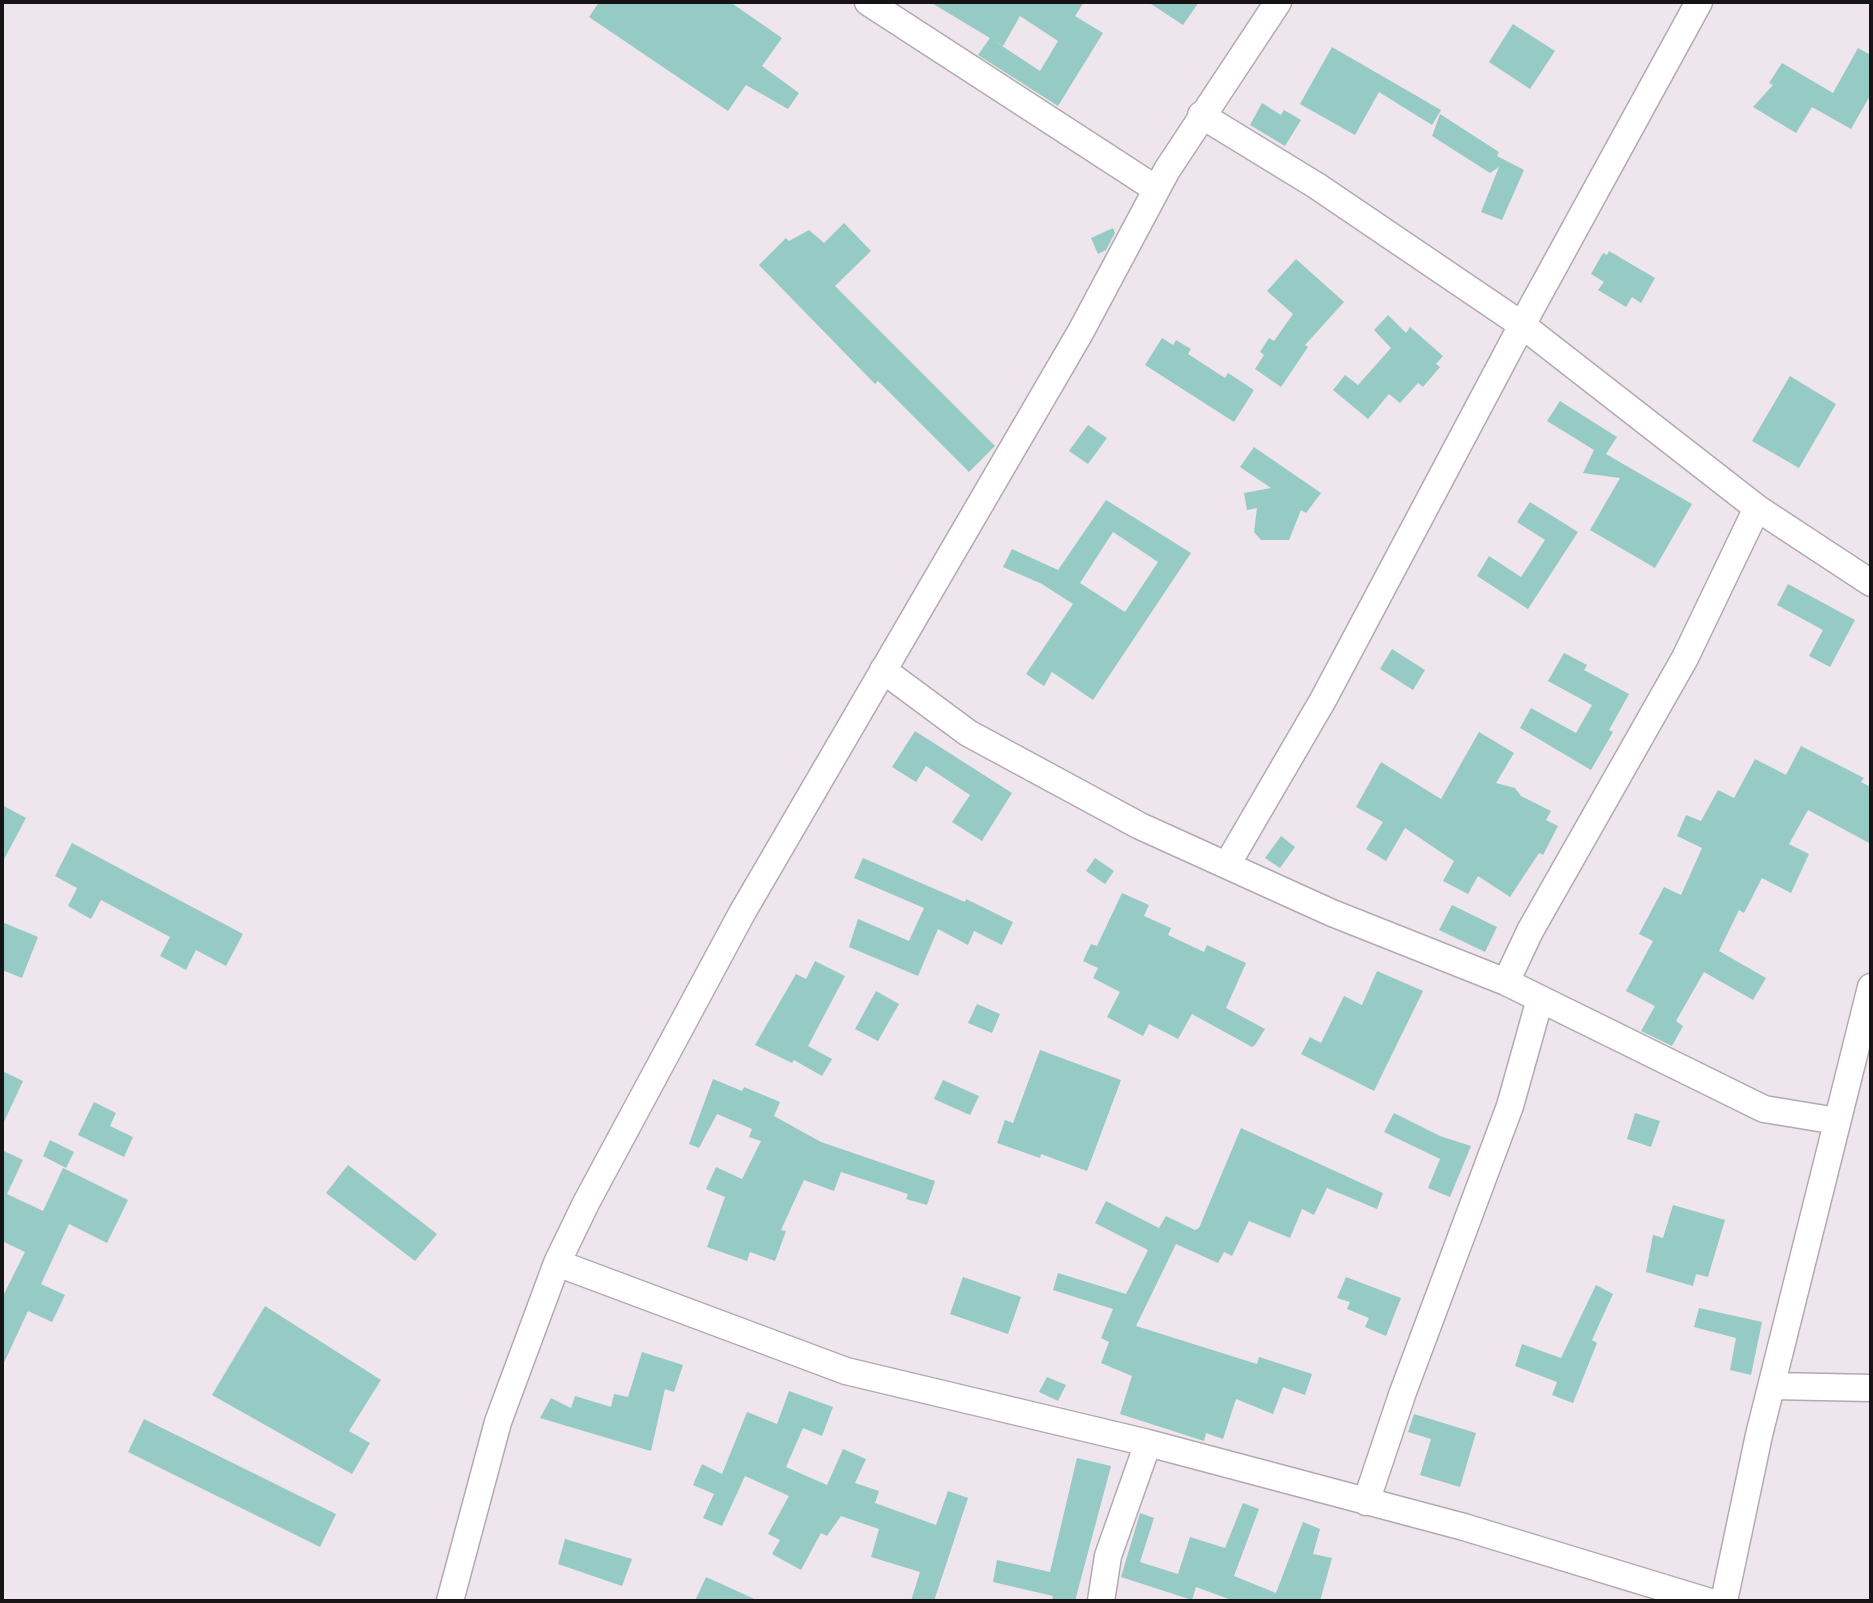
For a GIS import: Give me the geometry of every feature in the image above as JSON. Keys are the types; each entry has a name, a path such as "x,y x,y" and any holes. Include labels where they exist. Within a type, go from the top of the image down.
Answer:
{"street":[{"path":"868,2 1156,189"},
{"path":"450,1601 498,1422 557,1262 586,1203 742,913 1080,333 1156,189 1201,116 1278,2"},
{"path":"1228,863 1318,710 1521,325 1699,2"},
{"path":"1201,116 1317,186 1521,325 1757,508 1871,583"},
{"path":"1506,982 1531,931 1685,658 1757,508"},
{"path":"883,670 968,733 1140,826 1228,863 1332,912 1506,982 1764,1109 1837,1121"},
{"path":"1724,1601 1772,1386 1871,987"},
{"path":"1366,1502 1403,1392 1510,1106 1540,999"},
{"path":"557,1262 846,1371 1148,1443 1464,1527 1707,1601"},
{"path":"1772,1386 1871,1388"},
{"path":"1101,1601 1108,1556 1148,1443"}],"building":[{"path":"599,2 730,2 782,38 762,66 799,93 788,109 746,85 728,111 589,17"},
{"path":"930,2 1084,2 1075,16 1103,33 1058,106 978,55 990,38","holes":["1020,16 1058,41 1040,71 993,40 1003,46"]},
{"path":"1148,2 1199,2 1183,25"},
{"path":"1513,24 1555,51 1530,89 1489,62"},
{"path":"1332,47 1441,110 1432,125 1379,92 1355,135 1300,104"},
{"path":"1858,48 1871,55 1871,94 1851,129 1812,107 1796,133 1753,107 1773,85 1769,83 1782,63 1833,93"},
{"path":"1262,103 1281,115 1284,110 1301,120 1285,146 1250,125"},
{"path":"1440,114 1499,152 1497,156 1524,170 1502,220 1481,212 1499,167 1490,173 1432,136"},
{"path":"844,223 871,251 835,286 995,446 969,472 878,381 875,384 759,265 786,238 789,241 809,230 824,243"},
{"path":"1113,228 1115,233 1106,250 1098,254 1091,238"},
{"path":"1609,251 1655,278 1641,303 1632,297 1626,307 1598,290 1604,282 1591,274 1603,253 1607,255"},
{"path":"1296,259 1344,302 1305,345 1308,347 1281,387 1255,369 1264,355 1260,352 1269,338 1274,341 1293,314 1267,291"},
{"path":"1388,315 1406,333 1410,327 1443,356 1436,364 1440,367 1423,387 1418,383 1400,403 1389,394 1368,419 1333,390 1345,375 1358,385 1391,348 1374,330"},
{"path":"1162,338 1173,345 1176,340 1191,349 1188,354 1225,378 1228,373 1254,390 1234,422 1145,365"},
{"path":"1790,376 1836,404 1799,468 1752,441"},
{"path":"1560,401 1617,437 1606,454 1692,504 1655,568 1590,530 1620,478 1583,473 1594,450 1547,421"},
{"path":"1088,425 1107,438 1088,464 1069,451"},
{"path":"1254,447 1321,493 1306,513 1301,510 1289,540 1261,540 1254,532 1257,508 1247,510 1244,493 1271,488 1240,467"},
{"path":"1106,500 1191,553 1093,700 1052,672 1044,686 1026,674 1073,604 1042,584 1003,567 1012,549 1058,570","holes":["1113,532 1158,562 1125,612 1080,583"]},
{"path":"1530,502 1578,532 1528,609 1477,576 1489,556 1521,577 1545,540 1517,522"},
{"path":"1788,584 1855,620 1830,667 1809,656 1823,630 1777,605"},
{"path":"1392,649 1425,670 1413,690 1380,669"},
{"path":"1564,653 1587,665 1584,670 1629,694 1609,730 1613,732 1591,770 1520,728 1531,708 1576,733 1592,705 1548,681"},
{"path":"915,731 1012,793 982,841 952,822 970,795 926,766 916,782 892,767"},
{"path":"1479,732 1514,753 1496,783 1515,788 1521,796 1551,811 1546,820 1558,826 1543,855 1539,853 1510,897 1478,876 1468,894 1443,881 1454,861 1405,828 1386,861 1366,849 1383,822 1356,807 1381,762 1441,799"},
{"path":"1801,746 1864,778 1861,782 1871,787 1871,844 1808,810 1789,844 1809,854 1791,893 1762,878 1744,913 1739,910 1719,951 1766,978 1753,1000 1704,972 1676,1021 1683,1026 1672,1046 1641,1031 1655,1006 1626,991 1653,941 1639,934 1664,887 1681,895 1702,848 1677,836 1686,815 1701,821 1718,790 1734,798 1755,759 1786,775"},
{"path":"2,805 26,818 2,863"},
{"path":"1281,836 1295,847 1280,868 1265,858"},
{"path":"72,843 243,934 226,966 196,950 186,970 160,956 170,937 101,900 91,919 68,906 77,888 55,876"},
{"path":"863,858 965,902 966,899 1013,922 1002,945 974,931 968,945 938,929 918,976 849,947 858,919 909,941 924,908 854,878"},
{"path":"1095,858 1114,871 1105,884 1086,871"},
{"path":"1122,893 1149,905 1144,916 1171,928 1168,935 1204,952 1207,945 1246,963 1226,1008 1265,1029 1255,1045 1252,1047 1192,1014 1178,1039 1149,1024 1143,1036 1107,1017 1120,992 1093,978 1098,968 1083,961 1091,944 1097,946"},
{"path":"1452,905 1497,927 1485,952 1439,930"},
{"path":"2,922 38,937 22,978 2,970"},
{"path":"815,961 845,976 808,1046 832,1059 822,1076 794,1060 792,1063 755,1045 796,974 806,979"},
{"path":"1377,971 1423,991 1374,1091 1301,1054 1310,1037 1321,1043 1344,996 1362,1005"},
{"path":"876,991 899,1004 878,1041 855,1029"},
{"path":"977,1004 1000,1014 992,1033 968,1023"},
{"path":"1040,1050 1121,1080 1087,1171 1041,1154 1040,1158 997,1143 1005,1120 1013,1123"},
{"path":"2,1071 23,1081 2,1126"},
{"path":"713,1079 742,1091 744,1087 780,1102 774,1116 821,1142 935,1181 927,1205 906,1199 908,1194 841,1172 834,1191 804,1180 781,1230 786,1231 775,1261 750,1252 747,1261 707,1247 725,1197 706,1189 716,1167 742,1179 761,1141 749,1137 752,1129 717,1114 699,1148 689,1144"},
{"path":"943,1080 979,1096 970,1115 934,1099"},
{"path":"94,1102 116,1113 110,1126 133,1137 124,1157 78,1135"},
{"path":"1394,1113 1440,1136 1471,1146 1450,1197 1428,1188 1440,1159 1384,1132"},
{"path":"1635,1113 1660,1121 1651,1147 1627,1139"},
{"path":"1241,1128 1383,1193 1377,1209 1327,1188 1314,1215 1302,1209 1290,1238 1249,1221 1232,1256 1224,1252 1218,1263 1176,1244 1136,1326 1257,1364 1259,1357 1312,1374 1305,1395 1283,1387 1273,1414 1236,1399 1223,1439 1206,1433 1204,1441 1120,1414 1132,1376 1101,1363 1109,1342 1101,1338 1113,1309 1053,1290 1058,1273 1126,1294 1148,1250 1095,1223 1106,1201 1159,1228 1166,1216 1195,1230 1199,1228"},
{"path":"50,1140 74,1152 66,1168 43,1156"},
{"path":"2,1150 23,1160 7,1194 43,1211 63,1168 128,1200 107,1243 69,1224 41,1284 65,1295 52,1322 28,1311 2,1367 2,1298 25,1252 2,1241"},
{"path":"348,1165 437,1234 415,1261 326,1193"},
{"path":"1673,1205 1725,1220 1708,1277 1696,1274 1693,1286 1646,1272 1653,1235 1663,1238"},
{"path":"963,1277 1021,1297 1008,1334 950,1314"},
{"path":"1346,1277 1401,1298 1386,1336 1365,1327 1369,1318 1347,1309 1350,1302 1337,1298"},
{"path":"1596,1285 1613,1294 1592,1340 1597,1343 1573,1403 1552,1395 1557,1382 1515,1366 1522,1344 1561,1358"},
{"path":"265,1306 381,1380 349,1431 370,1443 352,1474 212,1395"},
{"path":"1699,1308 1762,1322 1751,1375 1730,1370 1736,1338 1694,1327"},
{"path":"642,1352 683,1365 674,1392 665,1389 651,1451 540,1418 551,1398 571,1408 575,1396 611,1407 614,1394 628,1397"},
{"path":"1047,1377 1066,1385 1058,1401 1039,1392"},
{"path":"789,1391 833,1407 822,1436 803,1428 786,1467 827,1485 843,1449 866,1459 855,1483 879,1491 875,1503 936,1525 948,1491 968,1498 934,1601 911,1601 920,1572 871,1557 879,1529 841,1516 827,1536 821,1533 801,1570 772,1554 780,1540 768,1534 789,1496 745,1476 722,1526 703,1518 714,1494 693,1485 702,1464 722,1474 747,1412 777,1424"},
{"path":"1414,1414 1476,1433 1460,1487 1420,1475 1431,1439 1408,1432"},
{"path":"144,1419 336,1514 320,1547 128,1452"},
{"path":"1077,1458 1111,1466 1075,1601 1052,1601 1053,1596 993,1582 997,1560 1050,1572"},
{"path":"1243,1503 1259,1509 1234,1576 1276,1593 1303,1522 1320,1529 1313,1554 1332,1558 1320,1601 1234,1601 1196,1587 1192,1600 1121,1577 1140,1513 1154,1518 1140,1562 1178,1574 1190,1537 1225,1548"},
{"path":"565,1539 632,1559 622,1586 558,1564"},
{"path":"706,1577 759,1601 695,1601"}]}
